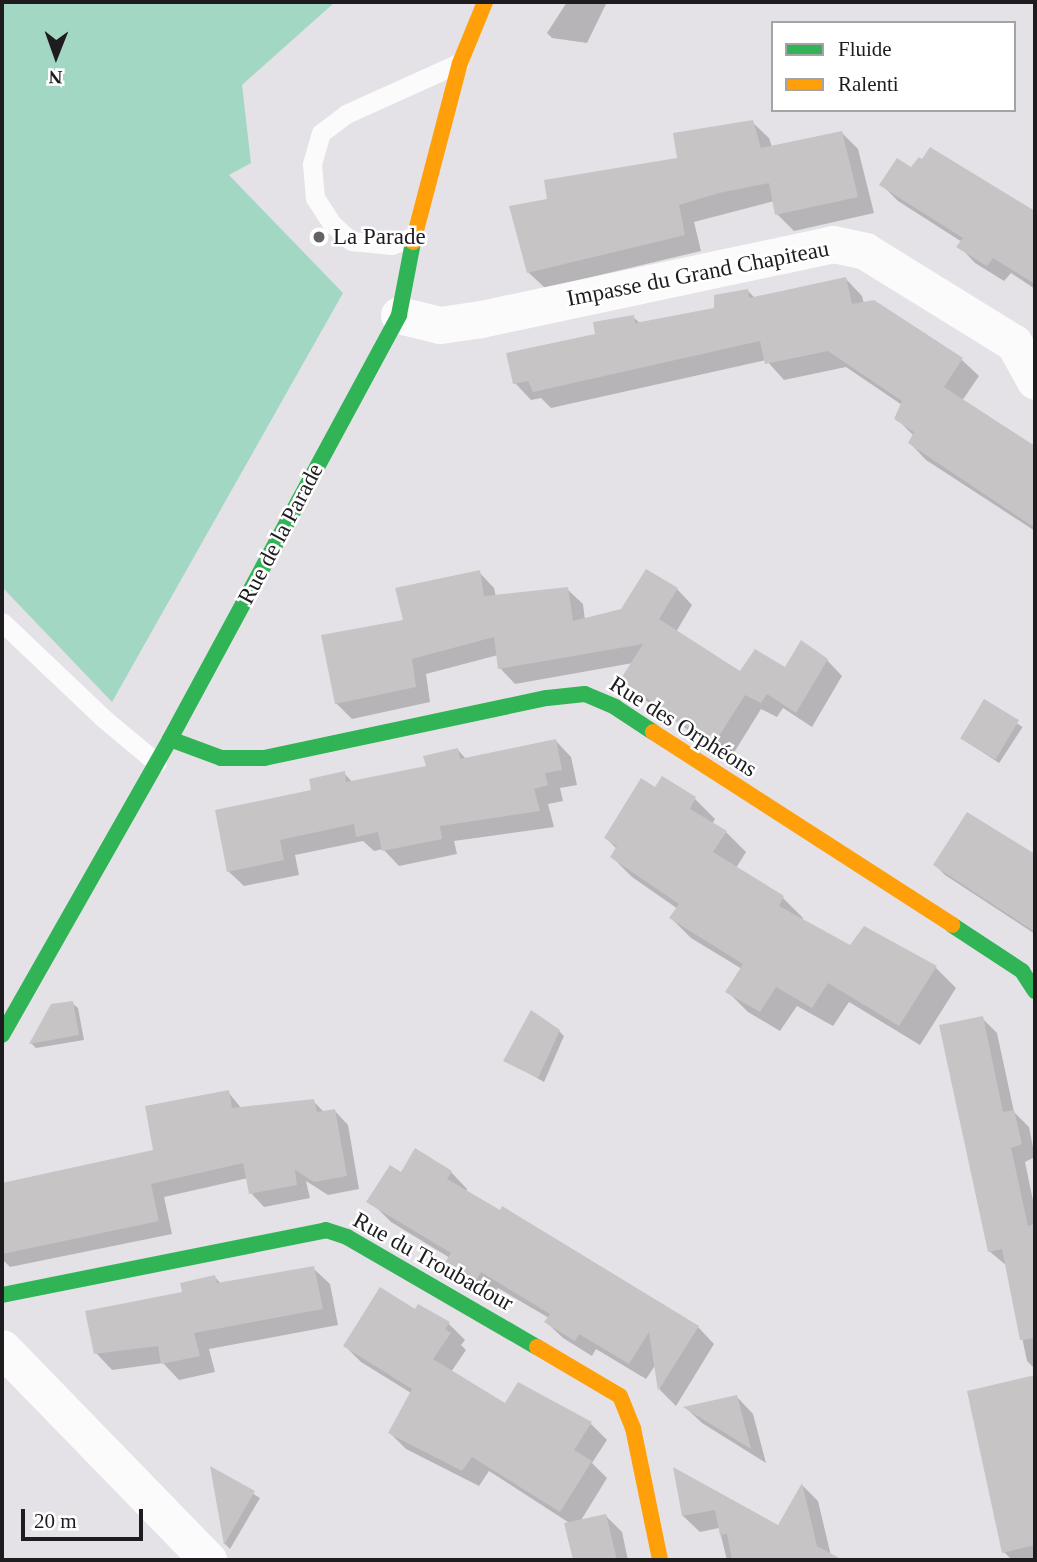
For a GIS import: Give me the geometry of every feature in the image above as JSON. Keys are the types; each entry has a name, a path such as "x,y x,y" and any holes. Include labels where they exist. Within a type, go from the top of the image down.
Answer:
{"street":[{"name":"Rue de la Parade","path":"2,1035 170,739 399,315 414,236 460,63 485,2"},
{"name":"Impasse du Grand Chapiteau","path":"399,315 440,325 481,319 833,244 865,251 1014,343 1035,381"},
{"name":"Rue des Orphéons","path":"170,739 221,758 264,758 547,698 584,694 615,707 1022,971 1035,991"},
{"name":"Rue du Troubadour","path":"2,1295 327,1230 346,1237 620,1396 633,1428 660,1560"},
{"path":"2,1348 208,1560"}],"lane":[{"path":"414,236 392,245 351,241 332,224 315,198 312,164 321,133 346,114 460,63"},
{"path":"2,622 103,718 156,763"}],"green space":[{"path":"2,2 335,2 242,85 251,163 229,175 343,293 112,702 2,587"}],"building":[{"path":"753,120 761,148 842,131 858,197 775,215 769,183 719,193 679,205 685,235 527,273 509,206 547,199 544,180 677,158 673,133"},
{"path":"930,147 1035,211 1035,284 993,258 987,266 956,247 963,238 879,185 897,158 911,167 919,157 922,159"},
{"path":"846,277 852,304 874,300 963,358 944,387 1035,446 1035,528 908,443 914,432 894,419 902,401 828,351 765,364 760,341 533,392 528,381 513,384 506,353 595,334 593,322 634,315 635,323 714,308 714,295 748,289 749,298"},
{"path":"646,569 678,588 659,619 740,671 755,649 785,667 801,640 828,659 796,713 767,694 761,703 745,695 714,744 661,711 662,708 620,680 643,644 498,669 494,637 412,659 416,687 335,704 321,635 403,620 395,588 480,570 484,596 568,587 573,621 621,609"},
{"path":"984,699 1019,720 995,760 960,738"},
{"path":"556,739 562,770 545,773 548,785 534,789 540,811 440,826 442,839 382,851 378,832 356,837 354,824 280,840 284,860 227,872 215,810 311,790 309,779 345,771 346,782 426,766 423,756 458,748 460,759"},
{"path":"662,776 696,797 690,809 727,831 713,852 784,896 779,906 850,945 864,926 937,966 899,1026 828,983 812,1008 776,987 760,1012 725,992 743,964 669,918 679,904 610,857 617,846 604,838 641,778 655,787"},
{"path":"967,812 1035,854 1035,932 933,865"},
{"path":"73,1001 79,1035 29,1044 51,1004"},
{"path":"531,1010 560,1030 538,1078 503,1061"},
{"path":"983,1016 1003,1112 1014,1110 1022,1144 1011,1148 1028,1226 1035,1224 1035,1338 1020,1340 1002,1249 988,1252 939,1025"},
{"path":"229,1090 232,1108 314,1099 317,1112 335,1109 347,1176 314,1182 295,1170 297,1185 249,1194 243,1163 151,1184 159,1221 2,1254 2,1183 153,1150 145,1106"},
{"path":"415,1148 452,1171 447,1179 500,1210 502,1206 699,1326 658,1391 649,1332 629,1364 579,1334 575,1341 544,1322 550,1314 481,1272 473,1285 442,1267 451,1253 366,1202 390,1165 401,1172"},
{"path":"314,1266 323,1309 194,1333 200,1356 161,1364 158,1346 94,1354 85,1311 182,1292 180,1283 215,1275 217,1283"},
{"path":"380,1287 415,1309 418,1304 450,1322 445,1329 451,1333 433,1359 505,1403 518,1382 592,1422 574,1450 592,1461 560,1512 472,1457 462,1471 388,1433 412,1389 343,1346"},
{"path":"1035,1375 1035,1545 1002,1553 967,1391"},
{"path":"737,1395 751,1449 683,1407"},
{"path":"210,1466 255,1491 224,1545"},
{"path":"673,1467 778,1525 802,1483 817,1546 843,1560 732,1560 727,1534 720,1535 715,1510 682,1516"},
{"path":"606,1514 617,1560 573,1560 564,1523"}],"traffic: fast":[{"path":"2,1035 170,739 399,315 413,242"},
{"path":"170,739 221,758 264,758 547,698 585,694 615,707 653,732"},
{"path":"952,925 1022,971 1035,991"},
{"path":"2,1295 326,1230 347,1237 537,1347"}],"traffic: slow":[{"path":"413,242 460,63 485,2"},
{"path":"653,732 952,925"},
{"path":"537,1347 620,1396 633,1428 660,1560"}],"place":[{"name":"La Parade","path":"319,237"}]}
